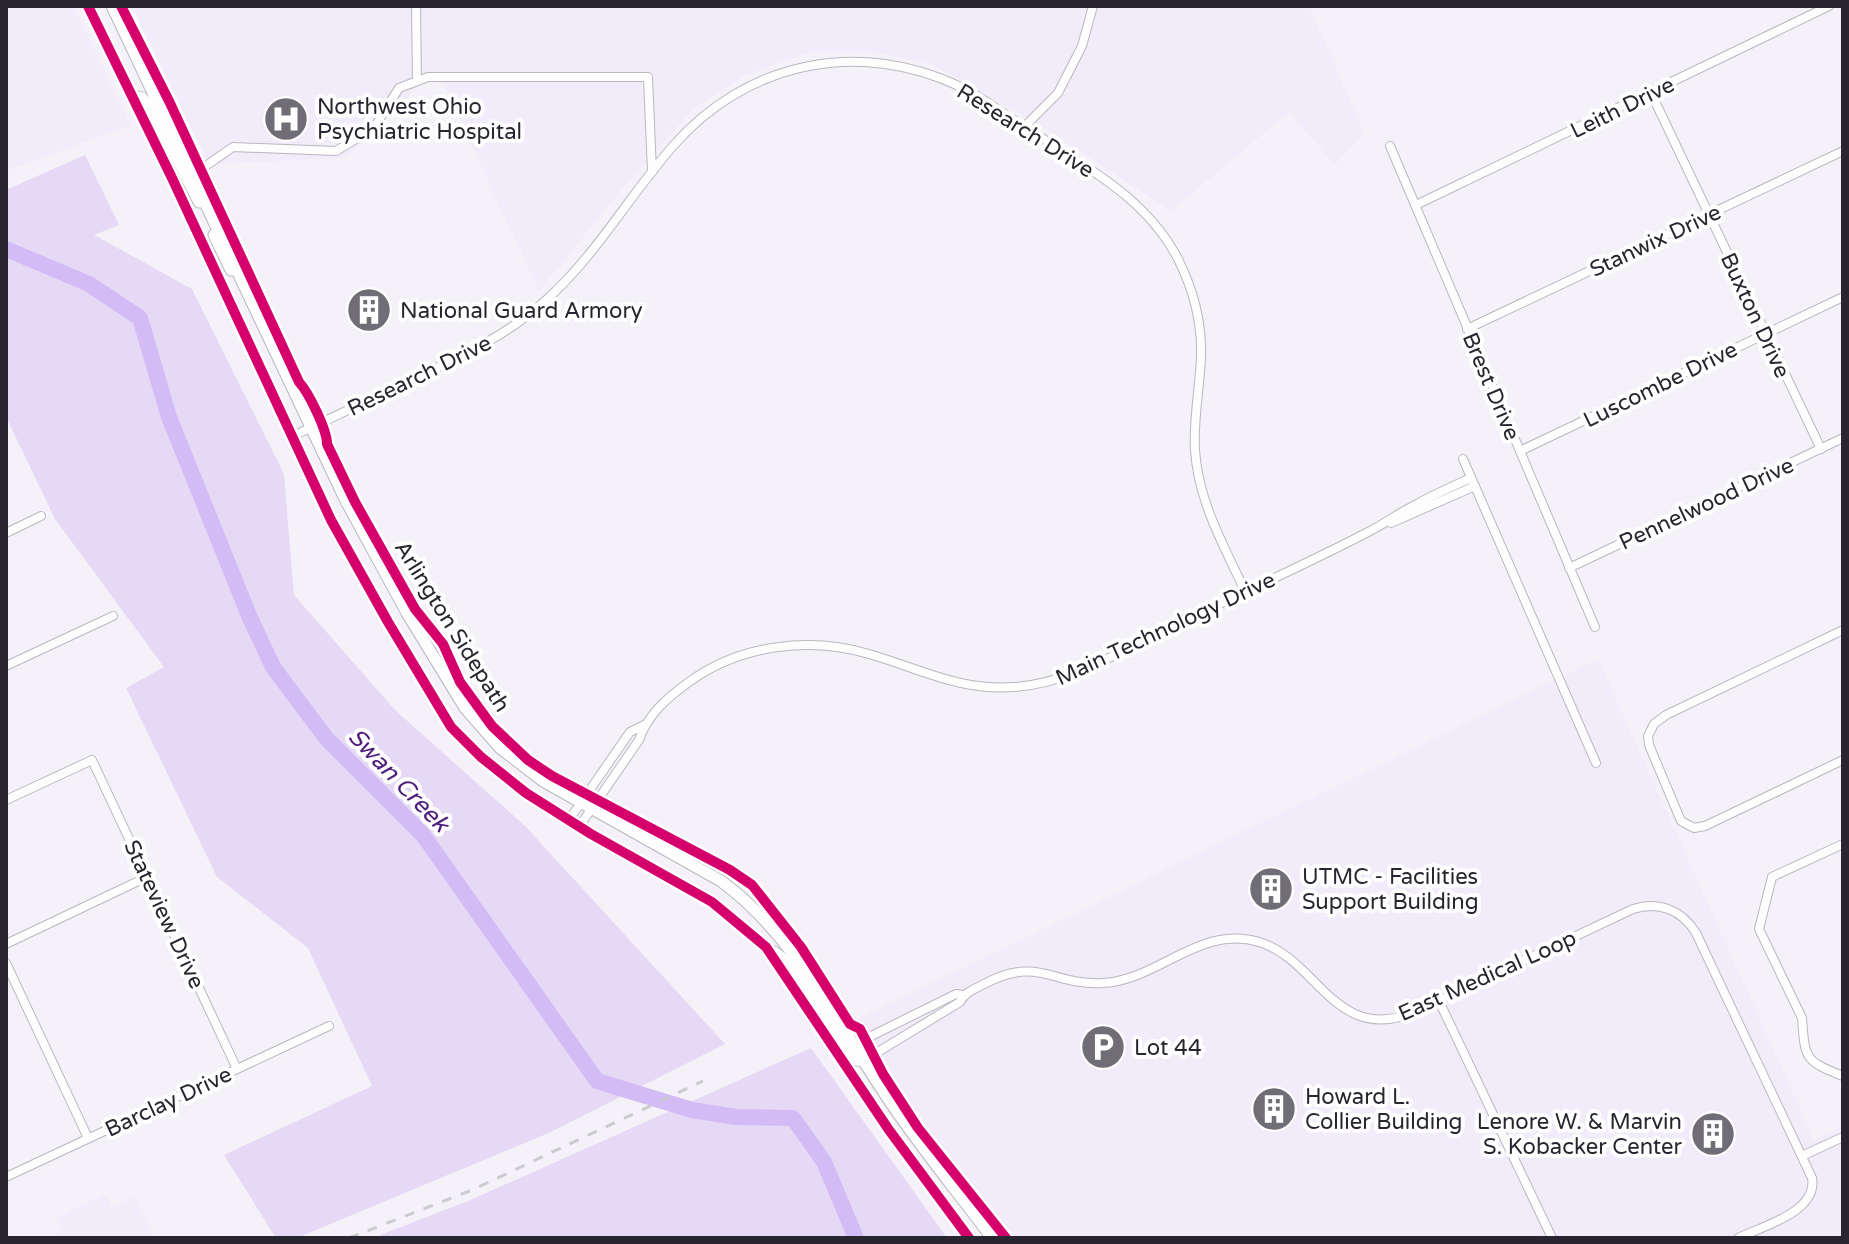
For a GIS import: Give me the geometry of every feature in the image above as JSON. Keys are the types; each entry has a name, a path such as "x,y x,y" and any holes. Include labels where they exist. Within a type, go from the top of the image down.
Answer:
{"street":[{"path":"88,6 346,550 451,727 481,757 526,793 574,824 712,902 782,957 793,968 846,1052 853,1059 863,1061"},
{"path":"112,6 372,552 465,708 479,727 520,765 585,806 721,881 747,900 794,956 903,1122 992,1238"},
{"path":"416,6 417,81"},
{"path":"1024,127 1058,93 1082,46 1093,6"},
{"name":"Leith Drive","path":"1416,205 1829,6"},
{"name":"Research Drive","path":"291,437 480,348 513,327 561,286 694,122 740,89 785,71 829,62 871,62 914,70 961,87 1127,194 1161,231 1184,272 1200,337 1195,430 1199,481 1214,525 1245,591"},
{"path":"194,174 233,147 336,151 374,128 399,88 428,77 648,77 652,172"},
{"name":"Buxton Drive","path":"1651,93 1821,449"},
{"path":"132,96 142,98 150,106 224,259 259,315"},
{"name":"Brest Drive","path":"1390,146 1595,627"},
{"name":"Stanwix Drive","path":"1467,329 1843,151"},
{"name":"Luscombe Drive","path":"1520,451 1843,297"},
{"name":"Pennelwood Drive","path":"1569,568 1843,438"},
{"path":"1463,459 1596,763"},
{"name":"Main Technology Drive","path":"574,824 639,740 644,725 669,698 697,676 725,661 757,651 789,646 840,647 871,654 952,682 984,687 1019,687 1050,681 1077,672 1372,530 1420,512 1473,482"},
{"path":"6,533 41,516"},
{"path":"6,666 113,616"},
{"path":"1843,630 1659,719 1648,736 1651,753 1681,821 1694,828 1705,826 1843,760"},
{"name":"Stateview Drive","path":"6,800 92,760 237,1069"},
{"path":"1843,844 1772,877 1759,929 1802,1018 1801,1031 1808,1056 1815,1065 1843,1076"},
{"path":"6,944 147,877"},
{"name":"East Medical Loop","path":"863,1061 960,1002 964,995 998,977 1026,971 1044,972 1086,983 1115,982 1202,944 1235,938 1261,942 1276,949 1333,1001 1361,1015 1383,1018 1401,1016 1633,909 1652,906 1671,910 1687,920 1699,937 1813,1183 1808,1201 1797,1210 1738,1238"},
{"path":"766,947 889,1130 969,1238"},
{"path":"6,963 88,1138"},
{"name":"East Medical Loop","path":"853,1045 956,994 964,995"},
{"path":"1439,1001 1552,1238"},
{"name":"Barclay Drive","path":"6,1177 329,1026"},
{"path":"1802,1156 1843,1137"}],"shaded area":[{"path":"6,6 73,6 131,125 6,171"},
{"path":"132,6 1309,6 1364,134 1335,165 1289,112 1171,211 1040,125 933,65 876,52 810,52 746,75 694,108 632,177 539,291 441,78 423,81 346,158 209,164"},
{"path":"85,155 119,225 94,235 192,289 284,474 294,595 395,710 525,826 725,1044 551,1132 297,1238 276,1238 224,1155 372,1086 308,948 217,877 126,688 164,667 55,519 6,417 6,190"},
{"path":"1598,659 1814,1140 1843,1126 1843,1238 1008,1238 990,1207 934,1140 889,1076 856,1020"},
{"path":"811,1048 947,1238 383,1238 380,1235 468,1201"},
{"path":"105,1194 111,1208 134,1197 153,1238 50,1238 65,1231 58,1217"}],"waterway":[{"name":"Swan Creek","path":"6,249 89,284 140,318 169,417 250,618 273,667 326,738 423,835 597,1081 692,1110 736,1117 793,1118 824,1162 856,1238"}],"railway":[{"path":"349,1238 472,1190 703,1081"}],"cycle path":[{"path":"88,6 172,178 331,520 451,727 481,757 526,793 591,834 712,902 766,947 889,1130 969,1238"},
{"name":"Arlington Sidepath","path":"121,6 170,103 299,382 317,412 327,444 355,502 415,609 443,644 460,682 492,726 528,760 752,885 801,947 850,1024 860,1029 883,1074 918,1128 1006,1238"}],"place":[{"name":"Northwest Ohio Psychiatric Hospital","path":"286,119"},
{"name":"National Guard Armory","path":"369,310"},
{"name":"UTMC - Facilities Support Building","path":"1271,889"},
{"name":"Lot 44","path":"1103,1047"},
{"name":"Howard L. Collier Building","path":"1274,1109"},
{"name":"Lenore W. & Marvin S. Kobacker Center","path":"1713,1134"}]}
